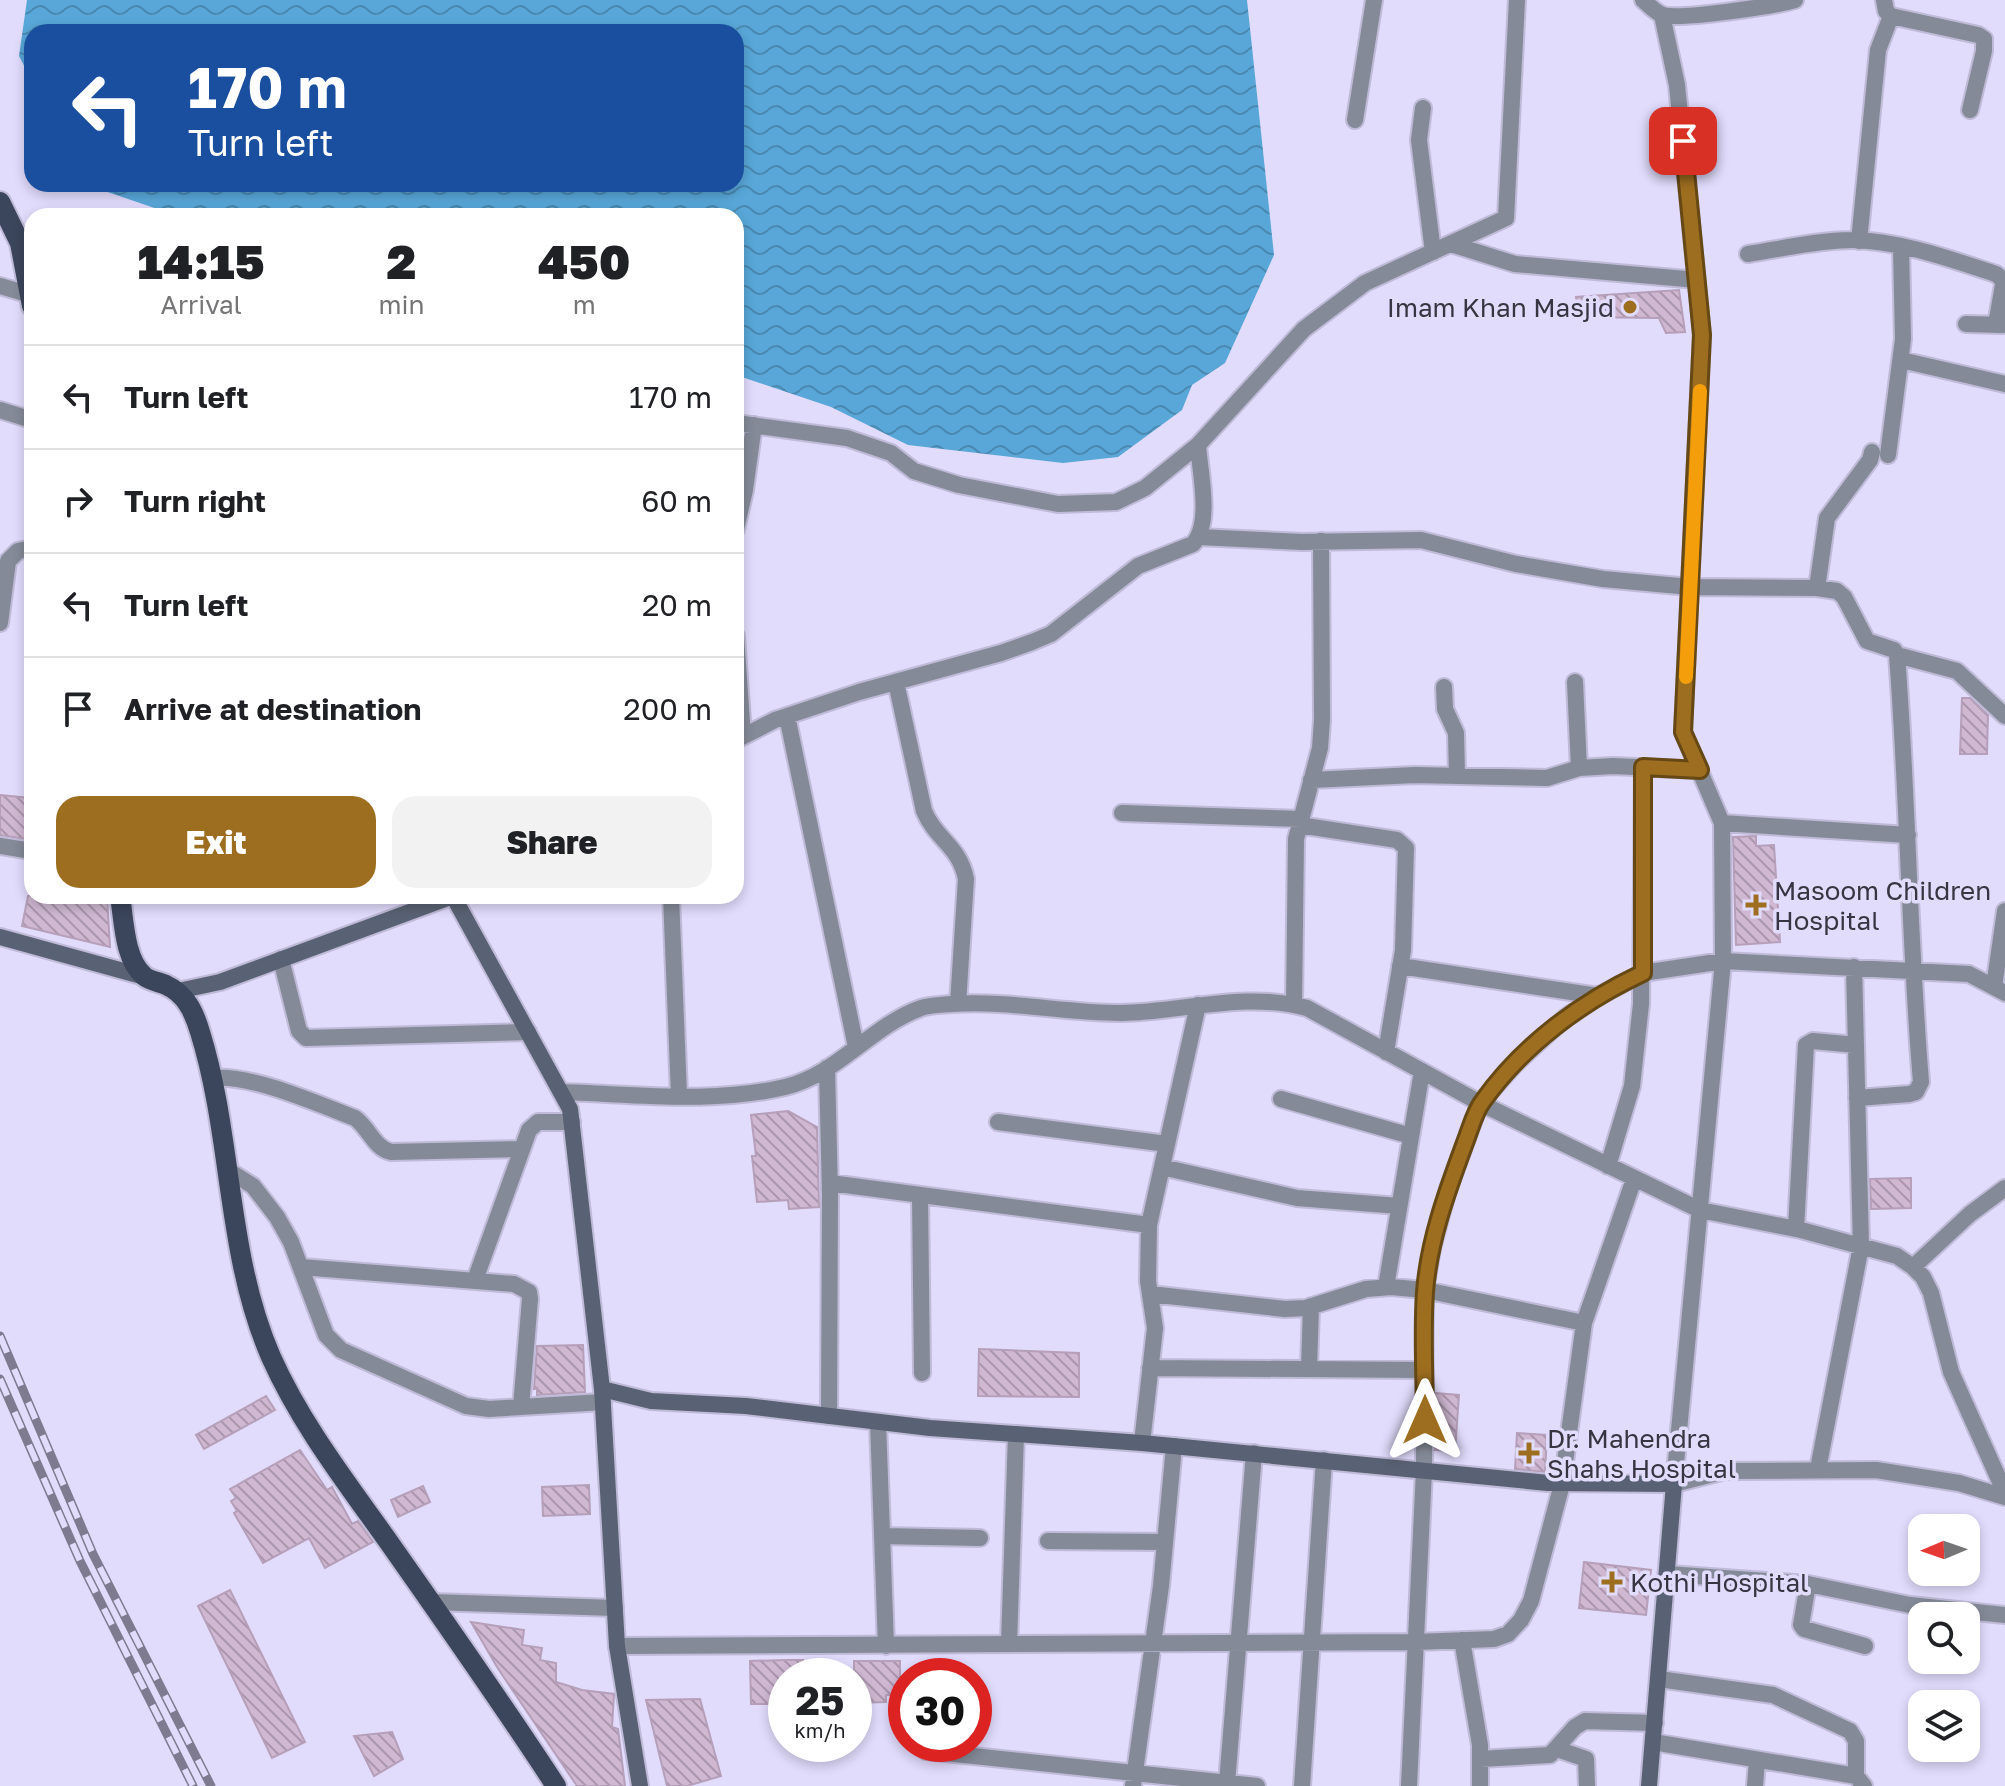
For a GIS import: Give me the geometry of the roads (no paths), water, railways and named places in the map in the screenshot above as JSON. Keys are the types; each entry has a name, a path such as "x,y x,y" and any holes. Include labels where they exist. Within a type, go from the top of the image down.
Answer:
{"main road":[{"path":"0,202 24,241"},
{"path":"121,904 130,952 145,977 178,991 192,1009 213,1078 233,1221 247,1285 271,1356 310,1430 556,1786"}],"street":[{"path":"1355,120 1374,0"},
{"path":"744,424 847,438 891,453 914,471 959,485 1058,504 1116,502 1145,488 1198,445 1304,329 1365,283 1506,218 1517,0"},
{"path":"1643,0 1662,15 1681,16 1778,5 1795,0"},
{"path":"1859,241 1878,50 1887,8 1984,39 1970,110"},
{"path":"1649,1786 1723,961 1722,823 1683,732 1702,335 1677,85 1662,15"},
{"path":"1423,108 1419,140 1433,252"},
{"path":"1748,254 1859,241 1935,255 1996,274 2003,285 2000,325 1966,324"},
{"path":"1451,244 1515,264 1697,280"},
{"path":"1817,588 1827,518 1870,460 1880,453 1901,360 1901,247"},
{"path":"0,286 24,293"},
{"path":"1901,360 2005,384"},
{"path":"0,410 24,418"},
{"path":"744,494 754,425"},
{"path":"744,735 787,716 1001,653 1051,634 1138,566 1193,544 1204,522 1198,445"},
{"path":"1199,537 1250,541 1421,540 1516,564 1603,579 1690,587 1817,588 1837,591 1844,597 1867,641 1894,650 1897,655 1920,1088 1909,1094 1857,1098"},
{"path":"1294,1005 1295,863 1300,822 1320,748 1322,720 1321,541"},
{"path":"0,623 8,561 6,550"},
{"path":"1897,655 1957,671 2005,716"},
{"path":"896,682 924,811 935,832 956,851 966,879 958,1004"},
{"path":"1575,682 1579,768"},
{"path":"1444,687 1445,709 1456,733 1457,775"},
{"path":"787,716 856,1047"},
{"path":"1311,780 1388,775 1547,778 1579,768 1613,766 1700,770"},
{"path":"1608,1166 1632,1086 1643,973 1643,767"},
{"path":"1122,813 1300,822 1402,842 1406,848 1400,966 1386,1052"},
{"path":"1722,823 1908,835"},
{"path":"0,846 24,850"},
{"path":"178,991 220,982 431,904"},
{"path":"457,904 570,1109 603,1395 617,1646 640,1786"},
{"path":"671,904 679,1095"},
{"path":"1409,1786 1424,1470 1425,1290 1443,1203 1480,1103 1545,1035 1598,996 1643,973 1723,961 1854,967 1969,974 2000,990 2005,911"},
{"path":"0,937 145,977"},
{"path":"281,959 299,1031 306,1038 528,1032"},
{"path":"1400,966 1598,996"},
{"path":"1818,1469 1861,1246 1854,967"},
{"path":"561,1092 752,1094 789,1086 817,1075 907,1014 926,1007 983,1002 1122,1013 1245,1000 1307,1008 1480,1103 1700,1210 1796,1229 1861,1246 1897,1256 1913,1267 1923,1277 1931,1293 1951,1372 2005,1495"},
{"path":"1142,1443 1155,1328 1150,1294 1149,1225 1198,1005"},
{"path":"1796,1229 1806,1045 1813,1041 1856,1045"},
{"path":"827,1068 829,1416"},
{"path":"1386,1287 1422,1071"},
{"path":"213,1078 247,1081 355,1118 365,1125 379,1146 391,1152 522,1149"},
{"path":"1281,1099 1411,1136"},
{"path":"475,1280 533,1125 538,1122 572,1122"},
{"path":"998,1122 1167,1144"},
{"path":"1162,1167 1297,1198 1399,1206"},
{"path":"226,1169 253,1186 269,1207 291,1242 326,1335 341,1350 466,1406 489,1409 521,1407 603,1395 746,1406 878,1422 1254,1453 1562,1484 1674,1484 1725,1471 1876,1470 1959,1483 2005,1495"},
{"path":"617,1646 1416,1642 1494,1639 1508,1634 1521,1620 1531,1601 1544,1558 1562,1484 1584,1323 1634,1179"},
{"path":"830,1183 1149,1225"},
{"path":"1913,1267 1970,1214 2005,1188"},
{"path":"920,1195 922,1373"},
{"path":"301,1267 514,1284 529,1292 521,1407"},
{"path":"1150,1294 1285,1309 1311,1306 1366,1289 1386,1287 1425,1290 1584,1323"},
{"path":"1309,1369 1311,1306"},
{"path":"1150,1368 1425,1370"},
{"path":"878,1422 886,1646"},
{"path":"1009,1644 1016,1434"},
{"path":"1134,1780 1165,1542 1174,1446"},
{"path":"1217,1784 1240,1642 1254,1453"},
{"path":"1302,1786 1324,1460"},
{"path":"882,1536 980,1538"},
{"path":"1048,1541 1165,1542"},
{"path":"1668,1574 1808,1584 1910,1605 2005,1615"},
{"path":"1808,1584 1801,1625 1804,1629 1865,1646"},
{"path":"431,1602 615,1608"},
{"path":"1462,1640 1478,1728 1480,1786"},
{"path":"1653,1742 1860,1781 1856,1741 1850,1731 1773,1695 1659,1679"},
{"path":"1480,1759 1544,1756 1557,1749 1575,1727 1585,1721 1655,1723"},
{"path":"1557,1749 1586,1759 1587,1786"},
{"path":"992,1760 1134,1780 1257,1786"},
{"path":"1755,1786 1757,1760"}],"water":[{"path":"27,0 1247,0 1274,255 1225,363 1192,385 1182,410 1118,457 1063,463 908,445 831,407 744,378 744,208 154,208 108,192 744,192 744,24 24,24 24,66 19,56"}],"railway":[{"path":"0,1336 93,1554 211,1786"},
{"path":"0,1379 80,1561 193,1786"}],"place":[{"name":"Imam Khan Masjid","path":"1630,307"},
{"name":"Masoom Children Hospital","path":"1756,905"},
{"name":"Dr. Mahendra Shahs Hospital","path":"1529,1453"},
{"name":"Kothi Hospital","path":"1612,1582"}]}
